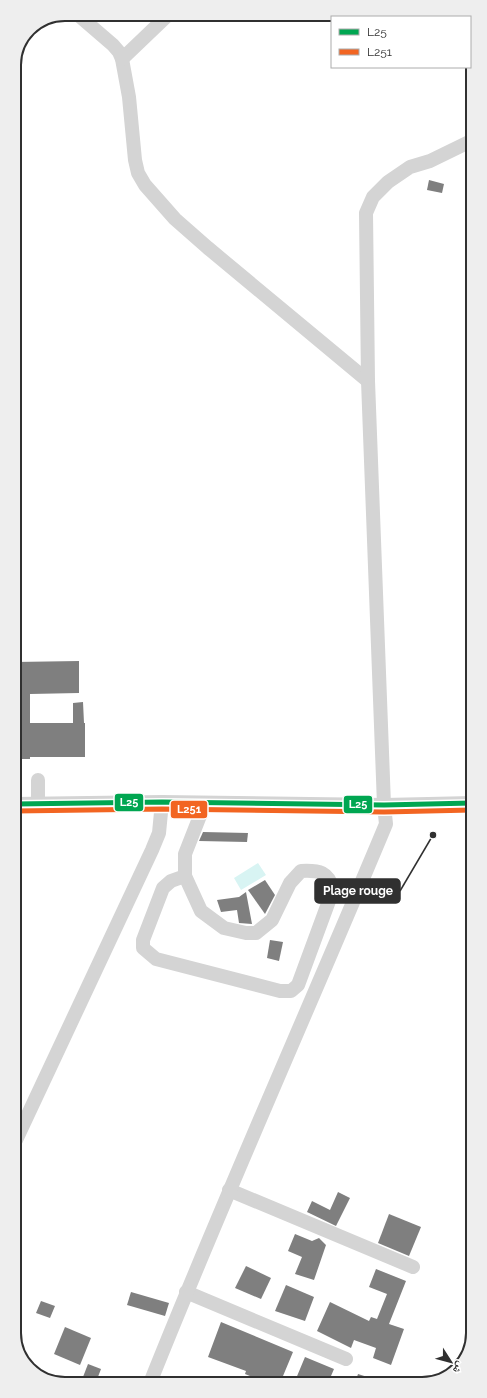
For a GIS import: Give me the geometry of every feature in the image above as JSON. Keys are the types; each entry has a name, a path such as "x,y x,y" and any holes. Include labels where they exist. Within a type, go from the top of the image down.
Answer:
{"street":[{"path":"85,21 113,45 119,52 122,59 129,97 135,160 138,173 145,185 175,219 368,382"},
{"path":"122,59 162,21"},
{"path":"153,1377 186,1292 229,1190 386,824 384,805 368,382 366,214 373,197 388,182 410,167 430,161 466,143"},
{"path":"38,780 38,804"},
{"path":"21,804 162,802 384,805 466,804"},
{"path":"21,1129 152,850 159,833 162,802"},
{"path":"185,876 171,881 163,888 142,940 143,948 156,959 280,991 291,991 298,985 334,890 331,881 326,875 311,870 301,871 290,883 272,920 256,933 246,933 224,928 202,910 185,876 185,854 205,803"},
{"path":"229,1190 413,1267"},
{"path":"186,1292 346,1359"}],"water":[{"path":"258,863 266,875 241,890 234,878"}],"building":[{"path":"429,180 444,184 442,193 427,190"},
{"path":"79,661 79,693 30,694 30,723 73,723 73,703 83,702 85,723 85,757 30,757 30,759 21,759 21,662"},
{"path":"203,832 248,833 247,842 199,841"},
{"path":"265,880 275,895 265,914 248,890"},
{"path":"246,892 252,924 239,923 237,910 221,912 217,900 239,897"},
{"path":"270,940 283,942 279,961 267,958"},
{"path":"338,1192 350,1198 336,1226 307,1212 312,1201 330,1210"},
{"path":"389,1214 421,1227 409,1256 378,1243"},
{"path":"295,1234 312,1241 319,1238 326,1245 314,1280 295,1274 302,1257 288,1251"},
{"path":"246,1266 271,1278 261,1299 235,1288"},
{"path":"376,1269 406,1281 389,1324 404,1329 391,1365 373,1358 376,1348 354,1340 351,1348 317,1331 330,1302 369,1321 371,1317 377,1319 387,1294 369,1287"},
{"path":"286,1285 314,1297 305,1321 275,1311"},
{"path":"131,1292 169,1303 165,1316 127,1305"},
{"path":"41,1301 55,1306 50,1318 36,1313"},
{"path":"221,1322 293,1352 283,1376 285,1377 252,1377 245,1374 246,1371 208,1357"},
{"path":"65,1327 91,1338 80,1365 54,1354"},
{"path":"305,1357 334,1369 331,1377 297,1377"},
{"path":"88,1364 101,1369 98,1377 83,1377"},
{"path":"358,1374 367,1377 357,1377"}],"transit line":[{"name":"L25","path":"21,804 162,802 384,805 466,803"},
{"name":"L251","path":"21,811 162,809 384,812 466,810"}],"place":[{"name":"Plage rouge","path":"433,835"}]}
